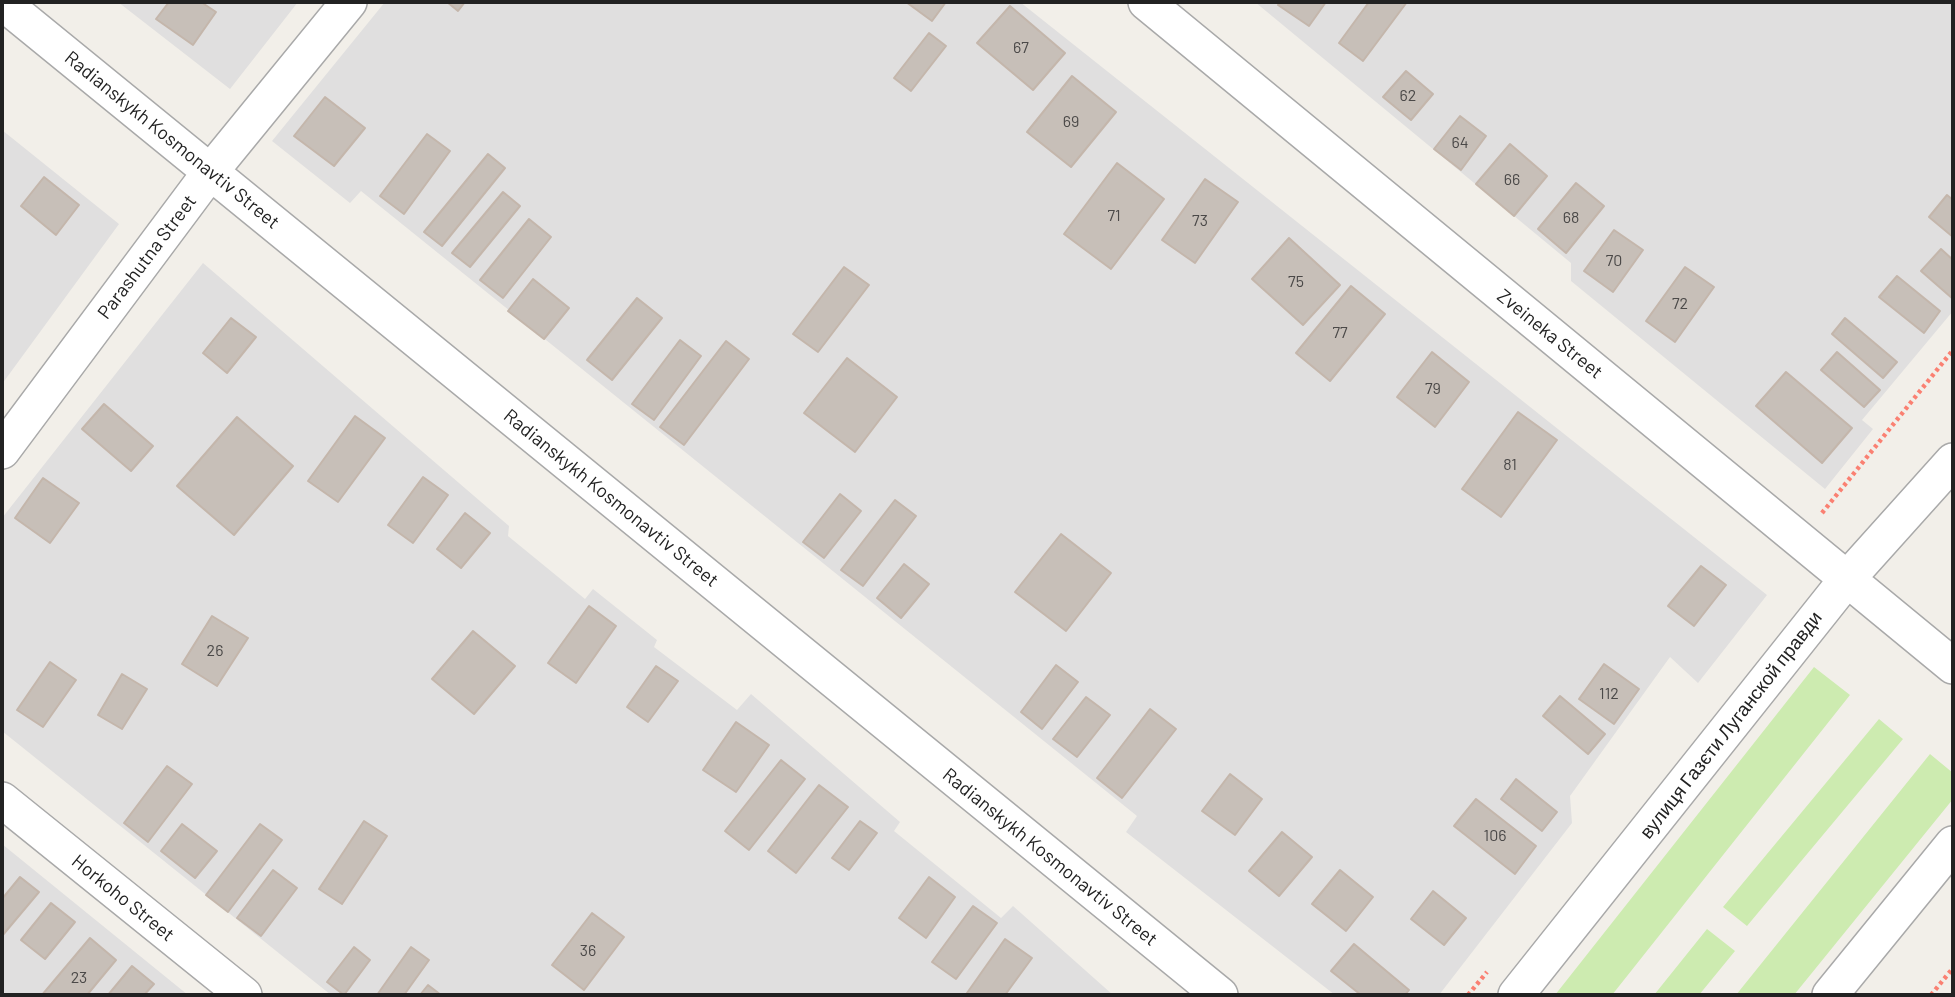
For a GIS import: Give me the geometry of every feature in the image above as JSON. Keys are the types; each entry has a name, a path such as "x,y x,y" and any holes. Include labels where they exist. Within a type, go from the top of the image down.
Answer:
{"street":[{"name":"Radianskykh Kosmonavtiv Street","path":"2,2 1220,995"},
{"name":"Parashutna Street","path":"2,451 211,171 349,2"},
{"name":"Zveineka Street","path":"1146,2 1953,666"},
{"name":"вулиця Газєти Луганской правди","path":"1516,995 1847,579 1953,461"},
{"name":"Horkoho Street","path":"2,800 244,995"},
{"path":"1830,995 1953,844"}],"path":[{"path":"1800,540 1953,350"},
{"path":"1931,995 1953,968"}],"shaded area":[{"path":"118,2 298,2 230,89"},
{"path":"385,2 1020,2 1767,595 1698,683 1670,657 1570,796 1572,823 1439,995 1335,995 1126,832 1137,816 361,191 350,203 272,141"},
{"path":"1255,2 1953,2 1953,311 1862,420 1873,429 1825,489 1571,281 1571,263"},
{"path":"2,130 119,224 2,384"},
{"path":"203,263 509,526 508,536 585,599 593,589 657,640 654,647 737,710 751,694 900,822 894,831 1001,918 1013,906 1113,995 331,995 2,731 2,518"},
{"path":"2,844 188,995 2,995"}],"green space":[{"path":"1814,667 1850,695 1612,995 1555,995"},
{"path":"1879,719 1903,739 1747,926 1723,907"},
{"path":"1930,754 1953,773 1953,799 1794,995 1736,995"},
{"path":"1707,929 1735,951 1699,995 1654,995"}],"building":[{"path":"169,2 201,2 216,12 193,45 156,19"},
{"path":"447,2 465,2 458,11"},
{"path":"906,2 946,2 932,21"},
{"path":"1281,2 1326,2 1309,26 1278,5"},
{"path":"1369,2 1407,2 1363,61 1339,43"},
{"path":"1010,6 1065,53 1033,90 977,43"},
{"path":"929,33 946,46 911,91 894,78"},
{"path":"1406,71 1433,94 1411,120 1383,97"},
{"path":"1072,76 1116,112 1071,167 1027,132"},
{"path":"325,97 365,128 334,166 294,136"},
{"path":"1460,116 1486,136 1461,170 1434,149"},
{"path":"427,134 450,151 404,214 380,196"},
{"path":"1510,144 1547,176 1514,216 1476,184"},
{"path":"488,154 505,168 442,246 424,232"},
{"path":"1117,163 1164,199 1111,269 1064,234"},
{"path":"44,177 79,205 56,235 21,206"},
{"path":"1205,179 1238,202 1195,263 1162,240"},
{"path":"1576,183 1604,206 1566,253 1538,229"},
{"path":"503,192 520,206 470,267 452,253"},
{"path":"1947,195 1953,200 1953,237 1929,217"},
{"path":"529,219 551,237 503,298 480,280"},
{"path":"1614,230 1643,250 1613,292 1584,271"},
{"path":"1289,238 1340,285 1303,325 1252,279"},
{"path":"1941,249 1953,260 1953,299 1921,271"},
{"path":"844,267 869,285 818,352 793,334"},
{"path":"1685,267 1714,287 1675,342 1646,321"},
{"path":"1897,276 1940,311 1924,333 1879,297"},
{"path":"533,279 569,308 544,339 508,311"},
{"path":"1351,286 1385,314 1330,381 1296,353"},
{"path":"637,298 662,318 612,380 587,360"},
{"path":"231,318 256,337 227,373 203,353"},
{"path":"1845,318 1897,362 1883,378 1832,334"},
{"path":"680,340 701,356 654,420 632,404"},
{"path":"726,341 749,359 684,445 660,427"},
{"path":"1432,352 1469,382 1435,427 1397,397"},
{"path":"1837,352 1880,390 1864,407 1821,370"},
{"path":"847,358 897,397 855,452 804,413"},
{"path":"1786,372 1852,428 1822,463 1756,406"},
{"path":"104,404 153,446 131,471 82,429"},
{"path":"1518,412 1557,440 1501,517 1462,489"},
{"path":"355,416 385,438 338,502 308,481"},
{"path":"237,417 293,466 234,535 177,486"},
{"path":"423,477 448,495 413,543 388,525"},
{"path":"43,478 79,503 50,543 15,518"},
{"path":"840,494 861,511 824,558 803,542"},
{"path":"895,500 916,516 863,586 841,570"},
{"path":"465,513 490,533 461,568 437,549"},
{"path":"1061,534 1111,573 1066,631 1015,592"},
{"path":"904,564 929,584 901,618 877,598"},
{"path":"1701,566 1726,585 1694,626 1668,606"},
{"path":"589,606 616,626 576,683 548,663"},
{"path":"212,616 248,638 217,686 182,664"},
{"path":"473,631 515,666 474,714 432,679"},
{"path":"50,662 76,680 43,727 17,710"},
{"path":"1604,664 1639,689 1614,724 1579,699"},
{"path":"1056,665 1078,682 1042,729 1021,712"},
{"path":"656,666 678,681 648,722 627,707"},
{"path":"122,674 147,689 122,729 98,715"},
{"path":"1560,696 1605,734 1588,754 1543,716"},
{"path":"1086,697 1110,715 1077,757 1053,739"},
{"path":"1150,709 1176,729 1122,798 1097,778"},
{"path":"736,722 769,745 736,792 703,770"},
{"path":"781,760 805,779 749,850 725,831"},
{"path":"167,766 192,784 148,842 124,823"},
{"path":"1230,774 1262,799 1235,835 1202,811"},
{"path":"1516,779 1557,812 1542,831 1501,799"},
{"path":"819,785 848,807 796,873 768,851"},
{"path":"1476,799 1536,846 1515,874 1454,826"},
{"path":"364,821 387,836 342,904 319,889"},
{"path":"860,821 877,833 849,870 832,858"},
{"path":"182,824 217,851 195,878 161,851"},
{"path":"260,824 282,840 228,912 206,895"},
{"path":"1282,832 1312,857 1279,896 1249,871"},
{"path":"273,870 297,888 261,936 237,918"},
{"path":"1340,870 1373,897 1346,931 1312,904"},
{"path":"20,877 39,892 2,936 2,899"},
{"path":"929,877 955,897 926,938 899,918"},
{"path":"1433,891 1466,918 1444,945 1411,919"},
{"path":"51,903 75,922 45,959 21,940"},
{"path":"973,906 997,923 956,979 932,962"},
{"path":"592,913 624,937 584,990 552,965"},
{"path":"90,938 116,960 87,995 42,995"},
{"path":"1005,939 1032,958 1005,995 967,993"},
{"path":"1354,944 1409,990 1405,995 1361,995 1331,971"},
{"path":"354,947 370,960 344,995 327,982"},
{"path":"411,947 429,960 404,995 377,995"},
{"path":"132,966 154,984 144,995 108,995"},
{"path":"428,985 441,995 420,995"}]}
